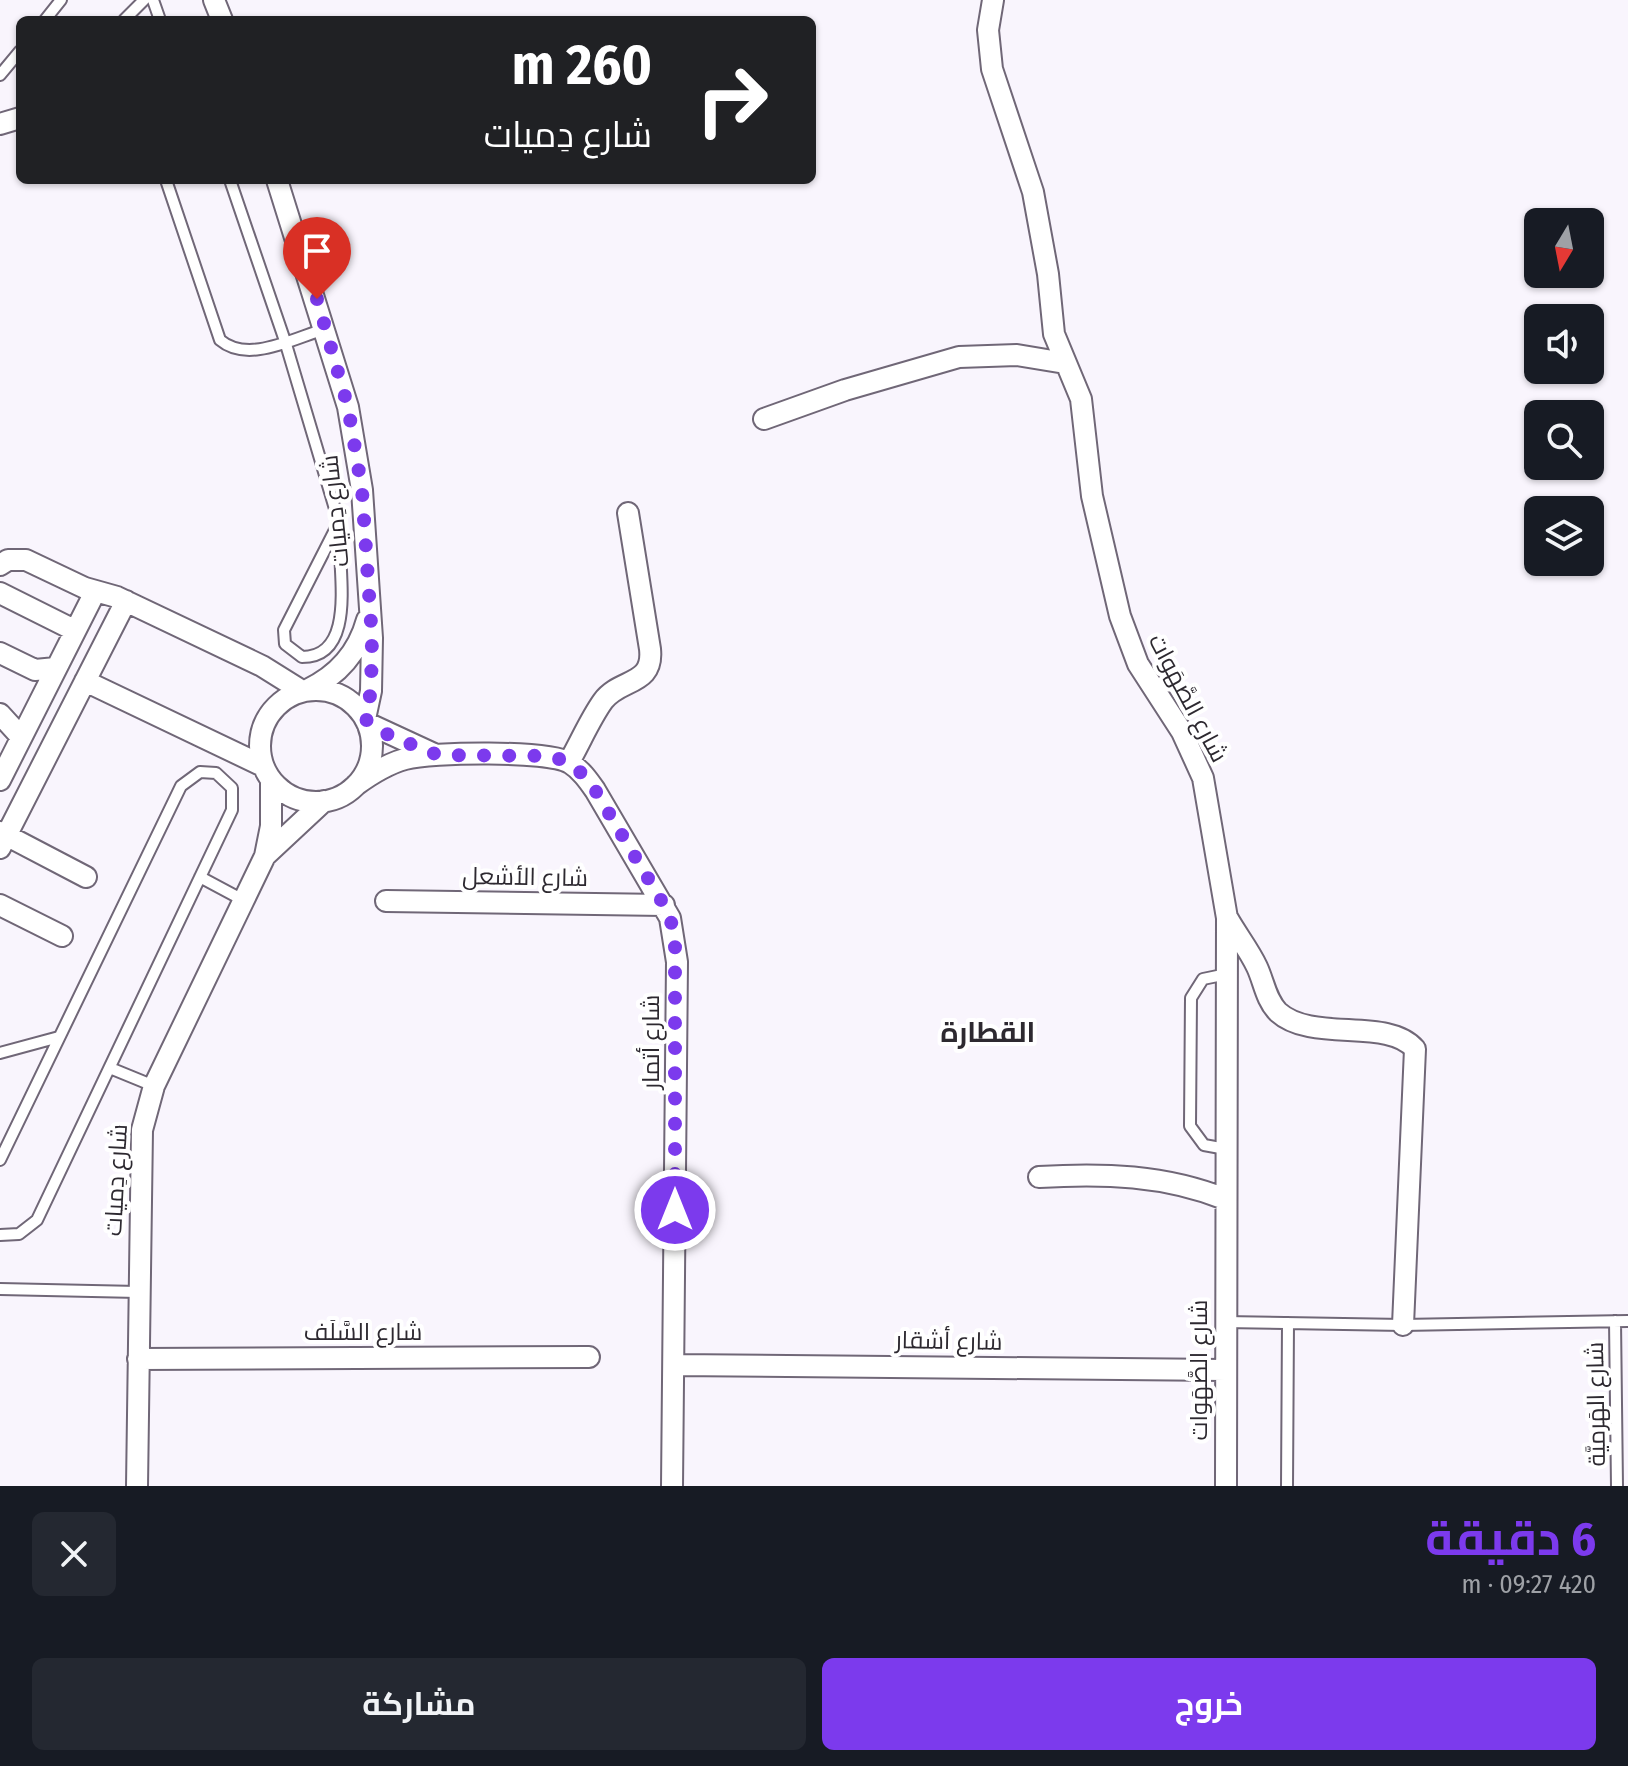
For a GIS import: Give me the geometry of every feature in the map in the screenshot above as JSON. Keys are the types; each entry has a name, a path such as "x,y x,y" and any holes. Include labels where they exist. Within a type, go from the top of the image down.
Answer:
{"street":[{"name":"شارع الصَّهَوات","path":"993,0 988,30 989,56 1033,192 1048,274 1054,334 1081,399 1092,496 1124,633 1138,664 1182,732 1203,778 1227,918 1226,1486"},
{"name":"شارع دِميات","path":"278,184 348,407 362,490 370,609 371,691 366,721"},
{"path":"764,419 845,390 959,357 1017,355 1065,363"},
{"path":"85,681 267,773 286,793 304,800 324,801 394,763 438,755 532,755 569,762 604,700 619,688 638,682 649,667 650,649 628,513"},
{"path":"0,565 8,560 26,560 95,592 126,601 262,666 304,691 340,695 366,721 438,755"},
{"path":"0,780 95,592"},
{"path":"0,593 74,630"},
{"path":"86,877 2,838 126,601"},
{"name":"شارع دِميات","path":"304,691 322,683 348,659 358,644 370,609"},
{"path":"0,653 35,670 56,668"},
{"path":"267,773 260,750 266,720 275,707 304,691"},
{"path":"0,714 21,737"},
{"path":"356,785 371,756 366,721"},
{"name":"شارع أتمار","path":"569,762 595,790 664,905 677,947 672,1486"},
{"name":"شارع دِميات","path":"137,1486 140,1153 154,1086 265,856 271,826 267,773"},
{"name":"شارع دِميات","path":"265,856 324,801"},
{"name":"شارع الأشعل","path":"386,901 664,905"},
{"path":"0,905 62,936"},
{"path":"1227,918 1256,965 1270,1001 1279,1012 1304,1025 1394,1037 1415,1049 1403,1325"},
{"path":"1039,1177 1138,1178 1183,1184 1225,1199"},
{"name":"شارع السَّلَف","path":"138,1359 589,1357"},
{"name":"شارع أشقار","path":"674,1365 1224,1370"}],"lane":[{"path":"48,16 61,0"},
{"path":"128,16 144,0"},
{"path":"0,75 16,56"},
{"path":"167,184 215,333 227,345 241,351 325,329"},
{"path":"231,184 285,341 338,524 337,634 323,652 302,657 289,650 284,630 338,524"},
{"path":"0,1160 181,786 192,775 208,771 228,781 234,803 37,1220 19,1234 0,1235"},
{"path":"200,877 243,900"},
{"path":"1226,1149 1204,1145 1190,1126 1191,998 1203,979 1227,974"},
{"path":"0,1053 59,1037"},
{"path":"110,1068 154,1086"},
{"path":"0,1289 138,1292"},
{"name":"شارع الهَرميَّة","path":"1615,1321 1623,1427 1617,1486"},
{"path":"1224,1322 1403,1325 1628,1321"},
{"path":"1287,1486 1288,1323"}],"district":[{"name":"القطارة","path":"988,1032"}],"route":[{"path":"317,299 348,407 362,490 372,638 371,691 365,719 390,736 438,755 551,756 569,762 595,790 664,905 675,932 675,1210"}]}
